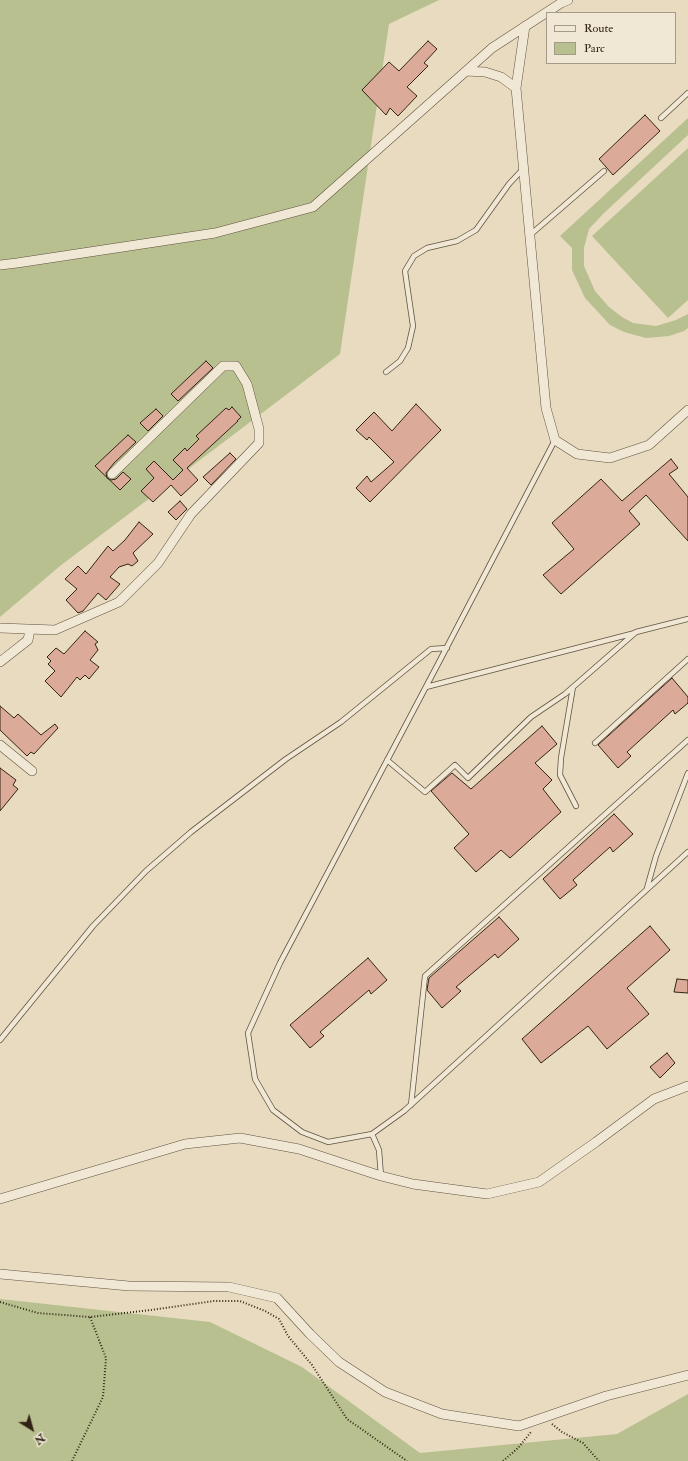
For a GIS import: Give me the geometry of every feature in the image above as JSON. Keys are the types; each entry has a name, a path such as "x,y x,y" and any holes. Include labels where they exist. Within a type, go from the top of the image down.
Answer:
{"street":[{"path":"547,12 568,0"},
{"path":"0,265 215,232 313,207 492,48 546,13"},
{"path":"525,26 516,88 546,408 555,440 577,454 610,458 649,445 688,410"},
{"path":"466,71 485,72 501,77 516,88"},
{"path":"0,628 55,630 119,602 158,563 191,514 259,443 259,429 247,384 236,366 223,366 112,474"},
{"path":"0,662 28,640 30,630"},
{"path":"0,745 32,771"},
{"path":"0,1199 186,1144 240,1138 299,1149 381,1176 414,1184 487,1194 539,1182 654,1099 688,1086"},
{"path":"0,1274 129,1286 229,1287 277,1298 310,1334 340,1362 385,1392 442,1414 519,1426 606,1396 688,1375"}],"lane":[{"path":"661,118 688,93"},
{"path":"386,372 400,361 408,348 413,326 405,271 414,256 427,248 458,241 476,230 509,184 524,167"},
{"path":"530,235 604,171"},
{"path":"555,440 447,648 280,963 248,1034 255,1079 274,1110 302,1132 328,1142 372,1134 411,1105 688,852"},
{"path":"426,687 688,619"},
{"path":"387,760 425,792 455,765 468,778 531,716 565,694 636,632"},
{"path":"0,1040 93,926 146,870 191,832 286,759 341,722 431,649 447,648"},
{"path":"595,743 688,659"},
{"path":"573,687 561,758 560,775 576,806"},
{"path":"411,1105 425,976 688,740"},
{"path":"646,890 656,856 688,773"},
{"path":"372,1134 379,1150 381,1176"}],"path":[{"path":"0,1302 38,1314 90,1317 214,1301 240,1301 265,1311 279,1319 288,1336 312,1365 347,1419 407,1461"},
{"path":"72,1461 104,1397 106,1358 90,1317"},
{"path":"503,1461 518,1448 530,1434 539,1419 583,1443 599,1461"}],"green space":[{"path":"0,0 439,0 389,24 340,354 60,566 0,617"},
{"path":"688,118 688,135 603,214 589,229 584,248 584,266 595,291 609,307 622,317 633,323 656,326 676,320 688,314 688,328 684,331 669,336 646,338 624,332 610,325 585,298 572,270 572,248 560,236"},
{"path":"688,148 688,300 668,318 592,236"},
{"path":"0,1299 210,1322 302,1367 420,1453 617,1434 688,1394 688,1461 0,1461"}],"building":[{"path":"428,41 437,49 424,63 428,66 407,87 417,96 398,116 390,108 386,115 362,90 389,62 399,71"},
{"path":"645,115 660,131 613,175 599,159"},
{"path":"206,361 213,368 178,401 171,394"},
{"path":"416,404 441,430 370,502 356,488 367,476 371,482 394,462 369,437 367,440 356,430 374,412 392,431"},
{"path":"232,407 241,417 187,468 198,480 181,496 171,485 153,502 141,491 154,478 146,469 154,461 173,480 183,470 173,460 185,448 187,451 199,439 196,436 226,408 229,410"},
{"path":"156,409 163,416 148,431 140,423"},
{"path":"128,435 136,442 114,463 106,473 107,477 95,466"},
{"path":"230,453 236,459 211,485 203,477"},
{"path":"671,459 678,468 669,474 688,497 688,541 646,495 629,511 640,524 561,594 543,575 574,549 552,523 601,479 622,501"},
{"path":"123,472 131,479 120,490 108,479 116,479"},
{"path":"180,501 187,509 176,520 168,512"},
{"path":"139,522 153,534 133,553 138,561 132,566 128,564 119,567 110,577 120,584 106,600 98,593 83,611 78,613 66,600 77,589 65,579 78,566 86,574 108,546 113,551 125,540"},
{"path":"85,631 98,642 95,644 98,650 90,660 99,667 89,679 85,675 80,680 77,677 61,697 45,681 55,671 48,664 51,661 47,657 56,648 64,654"},
{"path":"672,678 688,697 688,703 675,714 673,710 627,752 631,756 618,768 598,745"},
{"path":"0,706 14,718 18,714 41,735 55,724 58,728 34,754 31,752 27,756 0,730"},
{"path":"542,726 557,744 535,763 552,780 543,789 561,812 510,858 501,850 476,872 454,848 469,834 431,791 452,773 471,789"},
{"path":"0,768 16,780 13,785 18,789 0,811"},
{"path":"614,814 633,834 613,852 610,847 573,880 577,885 560,899 543,879"},
{"path":"499,917 519,939 498,958 495,954 456,987 461,991 442,1008 427,990 429,978"},
{"path":"650,926 670,950 627,988 649,1014 607,1049 588,1026 541,1063 522,1039"},
{"path":"368,958 387,980 371,994 369,990 320,1032 324,1036 310,1048 290,1025"},
{"path":"677,979 688,980 688,993 674,992"},
{"path":"667,1053 675,1063 660,1078 650,1067"}]}
